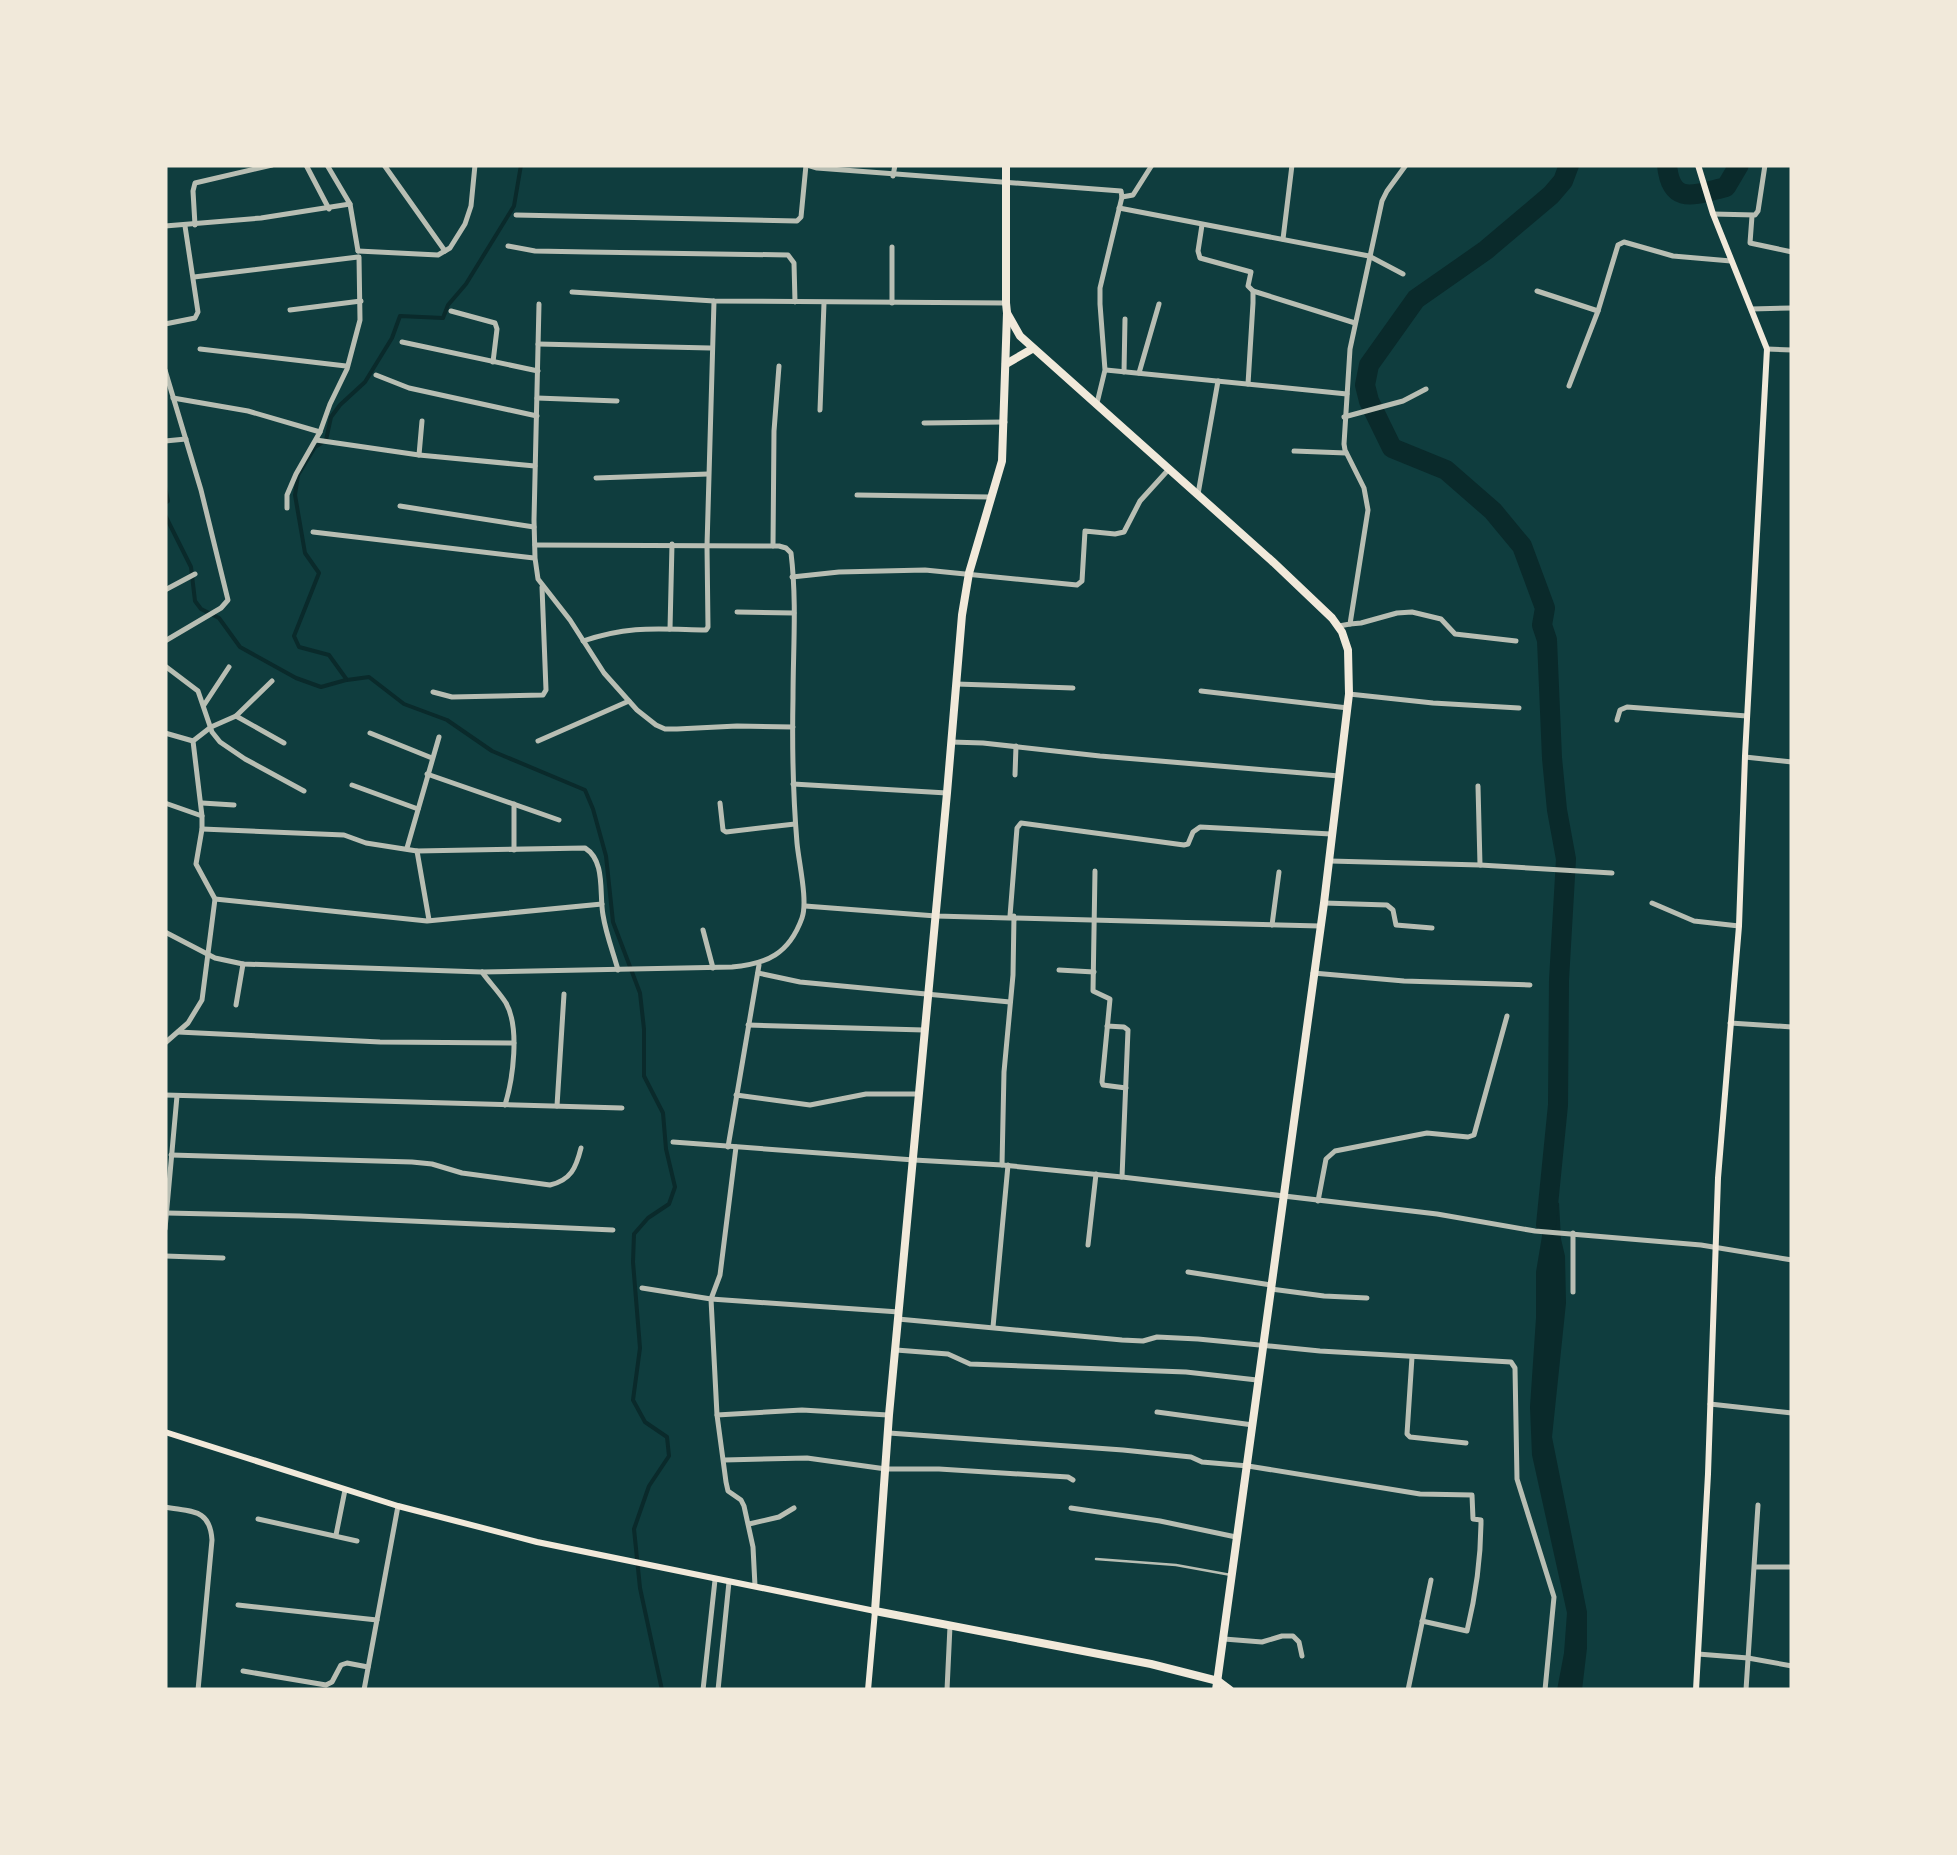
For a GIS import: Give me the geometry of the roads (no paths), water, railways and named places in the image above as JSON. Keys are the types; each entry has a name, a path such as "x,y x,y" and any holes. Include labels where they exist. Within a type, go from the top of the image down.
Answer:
{"main road":[{"path":"868,1690 889,1415 962,615 968,573 1002,460 1007,313 1006,165"},
{"path":"1696,1690 1714,1248 1738,926 1766,350 1699,168"},
{"path":"1007,313 1032,349 1284,572 1338,626 1348,650 1348,708 1324,903 1217,1686"},
{"path":"1006,364 1032,349"},
{"path":"165,1432 398,1506 537,1542 1107,1654 1230,1690"}],"street":[{"path":"196,225 196,183 272,165"},
{"path":"306,165 329,208"},
{"path":"288,508 288,492 319,438 348,366 360,320 358,254 350,204 328,165"},
{"path":"384,165 445,251"},
{"path":"194,276 358,254 438,255 466,224 474,165"},
{"path":"516,215 797,220 801,217 806,165 893,176 1121,191 1100,294 1106,370 1096,406"},
{"path":"893,176 896,165"},
{"path":"1122,196 1133,195 1152,165"},
{"path":"1283,239 1292,165"},
{"path":"1350,624 1368,510 1364,488 1344,444 1348,361 1382,202 1406,165"},
{"path":"1766,165 1758,211 1752,216 1750,244 1792,252"},
{"path":"165,226 350,204"},
{"path":"1119,208 1370,256 1404,274"},
{"path":"1712,211 1752,216"},
{"path":"1202,224 1200,258 1250,270 1248,286 1253,291 1355,323"},
{"path":"165,324 198,315 185,226"},
{"path":"1569,386 1618,245 1627,242 1673,256 1731,261"},
{"path":"508,246 588,252 788,255 794,263 795,302"},
{"path":"892,247 892,303"},
{"path":"1248,384 1253,291"},
{"path":"572,292 714,301 1006,302"},
{"path":"1537,292 1598,311"},
{"path":"290,310 361,300"},
{"path":"583,640 633,628 708,629 714,301"},
{"path":"820,410 824,303"},
{"path":"540,304 534,558 542,584 604,673 664,729 793,727"},
{"path":"1140,373 1159,304"},
{"path":"1751,309 1792,308"},
{"path":"450,311 495,322 493,362"},
{"path":"1124,372 1125,319"},
{"path":"402,342 538,371"},
{"path":"538,344 711,348"},
{"path":"200,349 348,366"},
{"path":"1766,350 1792,350"},
{"path":"773,546 779,366"},
{"path":"165,370 228,600 165,641"},
{"path":"1106,370 1346,394"},
{"path":"376,375 409,388 537,416"},
{"path":"1198,494 1218,381"},
{"path":"1344,418 1403,400 1426,388"},
{"path":"173,398 248,411 332,442 535,466"},
{"path":"537,398 617,402"},
{"path":"419,455 422,421"},
{"path":"924,423 1005,422"},
{"path":"165,442 186,440"},
{"path":"1294,451 1347,454"},
{"path":"792,576 926,570 1077,586 1082,581 1085,531 1124,532 1140,501 1169,469"},
{"path":"596,478 709,474"},
{"path":"857,496 990,497"},
{"path":"400,506 534,527"},
{"path":"313,532 534,558"},
{"path":"165,932 220,960 243,964 482,972 759,965 771,959 792,937 806,906 799,873 793,784 796,613 791,553 773,546 535,544"},
{"path":"670,629 672,544"},
{"path":"165,590 195,574"},
{"path":"433,692 452,697 543,696 546,690 542,584"},
{"path":"737,612 796,613"},
{"path":"1338,626 1412,612 1438,618 1455,634 1516,642"},
{"path":"165,666 198,691 220,742 304,790"},
{"path":"204,705 229,667"},
{"path":"194,741 236,716 272,681"},
{"path":"956,684 1073,688"},
{"path":"1200,691 1348,708"},
{"path":"1349,694 1519,708"},
{"path":"538,741 630,701"},
{"path":"1617,720 1620,710 1627,707 1747,716"},
{"path":"236,716 284,743"},
{"path":"165,733 194,741"},
{"path":"370,733 432,758"},
{"path":"407,848 439,738"},
{"path":"165,1043 188,1023 202,1000 209,955 214,899 196,864 202,803 194,741"},
{"path":"952,742 1340,776"},
{"path":"1015,775 1016,746"},
{"path":"1745,756 1792,762"},
{"path":"427,774 558,820"},
{"path":"793,784 947,793"},
{"path":"352,786 418,809"},
{"path":"1478,786 1480,865"},
{"path":"720,802 726,832 795,824"},
{"path":"165,803 202,816"},
{"path":"202,803 234,805"},
{"path":"514,804 514,850"},
{"path":"992,1326 1005,1165 1004,1072 1016,828 1021,823 1184,845 1200,826 1332,834"},
{"path":"202,829 344,835 417,852 585,848 590,850 600,872 606,928 621,970"},
{"path":"417,852 429,920"},
{"path":"1328,861 1612,873"},
{"path":"1095,871 1093,991 1110,999 1102,1084 1126,1088"},
{"path":"1272,925 1279,872"},
{"path":"214,899 429,920 602,904"},
{"path":"1324,903 1387,905 1393,910 1396,925 1432,928"},
{"path":"1652,903 1694,921 1738,926"},
{"path":"806,906 936,916 1320,926"},
{"path":"703,930 713,968"},
{"path":"236,1005 243,964"},
{"path":"755,1587 753,1547 744,1506 728,1491 716,1415 712,1299 720,1274 736,1095 759,965"},
{"path":"1059,970 1094,972"},
{"path":"482,972 508,1008 514,1043 512,1084 505,1105"},
{"path":"1314,973 1530,985"},
{"path":"758,974 800,982 1010,1002"},
{"path":"557,1107 564,994"},
{"path":"1318,1201 1326,1159 1335,1151 1427,1133 1474,1135 1507,1016"},
{"path":"748,1025 924,1030"},
{"path":"1107,1026 1128,1030 1122,1176"},
{"path":"1730,1027 1792,1027"},
{"path":"176,1032 380,1042 514,1043"},
{"path":"165,1094 622,1108"},
{"path":"736,1095 810,1105 866,1094 919,1094"},
{"path":"165,1229 169,1135 177,1096"},
{"path":"674,1142 1122,1176 1437,1214 1535,1231 1714,1248 1792,1260"},
{"path":"171,1154 412,1162 550,1185 572,1174 581,1148"},
{"path":"1088,1245 1096,1174"},
{"path":"166,1213 613,1230"},
{"path":"1573,1233 1573,1292"},
{"path":"165,1256 223,1258"},
{"path":"1188,1272 1324,1296 1367,1298"},
{"path":"642,1288 712,1299 1122,1340 1157,1337 1508,1362 1514,1365 1517,1479 1554,1597 1545,1690"},
{"path":"895,1350 948,1354 970,1364 1186,1372 1260,1380"},
{"path":"1412,1356 1406,1434 1466,1443"},
{"path":"1710,1404 1792,1412"},
{"path":"716,1415 802,1410 889,1415"},
{"path":"1157,1412 1253,1425"},
{"path":"888,1433 1123,1450 1420,1494 1472,1495 1473,1518 1480,1520 1480,1547 1476,1594 1467,1630 1422,1621"},
{"path":"723,1460 807,1458 886,1469 1006,1472 1073,1480"},
{"path":"336,1535 345,1490"},
{"path":"1746,1690 1758,1505"},
{"path":"165,1506 201,1514 212,1528 198,1690"},
{"path":"364,1690 398,1506"},
{"path":"748,1524 794,1508"},
{"path":"1071,1508 1238,1537"},
{"path":"258,1519 357,1541"},
{"path":"1754,1567 1792,1568"},
{"path":"702,1690 716,1580"},
{"path":"1408,1690 1431,1580"},
{"path":"718,1690 729,1582"},
{"path":"238,1605 377,1620"},
{"path":"947,1690 950,1626"},
{"path":"1224,1638 1262,1642 1296,1636 1302,1656"},
{"path":"1698,1654 1792,1666"},
{"path":"243,1671 326,1685 342,1665 368,1667"}],"lane":[{"path":"1096,1559 1233,1575"}],"water":[{"path":"1543,1200 1559,1203 1565,1256 1566,1303 1552,1437 1587,1612 1582,1690 1557,1690 1567,1613 1532,1455 1530,1407"}],"waterway":[{"path":"521,165 514,206 443,318 400,316 392,338 365,382 331,417 326,440 315,447 298,475 295,495 305,553 319,573 294,636 299,647 329,655 347,680 369,677 404,704 447,720 492,751 585,790 593,809 606,856 613,922 640,993 644,1076 663,1113 675,1187 669,1204 648,1218 634,1234 633,1262 640,1348 633,1400 645,1422 667,1437 669,1456 649,1486 634,1529 640,1588 662,1690"},
{"path":"1546,1225 1558,1105 1559,980 1566,859 1552,758 1547,640 1542,625 1545,608 1522,546 1493,511 1446,470 1392,448 1365,385 1369,365 1416,299 1486,250 1551,195 1563,181 1569,165"},
{"path":"1667,165 1674,187 1687,194 1726,187 1739,165"},
{"path":"165,487 165,503"},
{"path":"165,515 191,567 195,601 201,609 219,618 240,647 321,687 346,680"}]}
